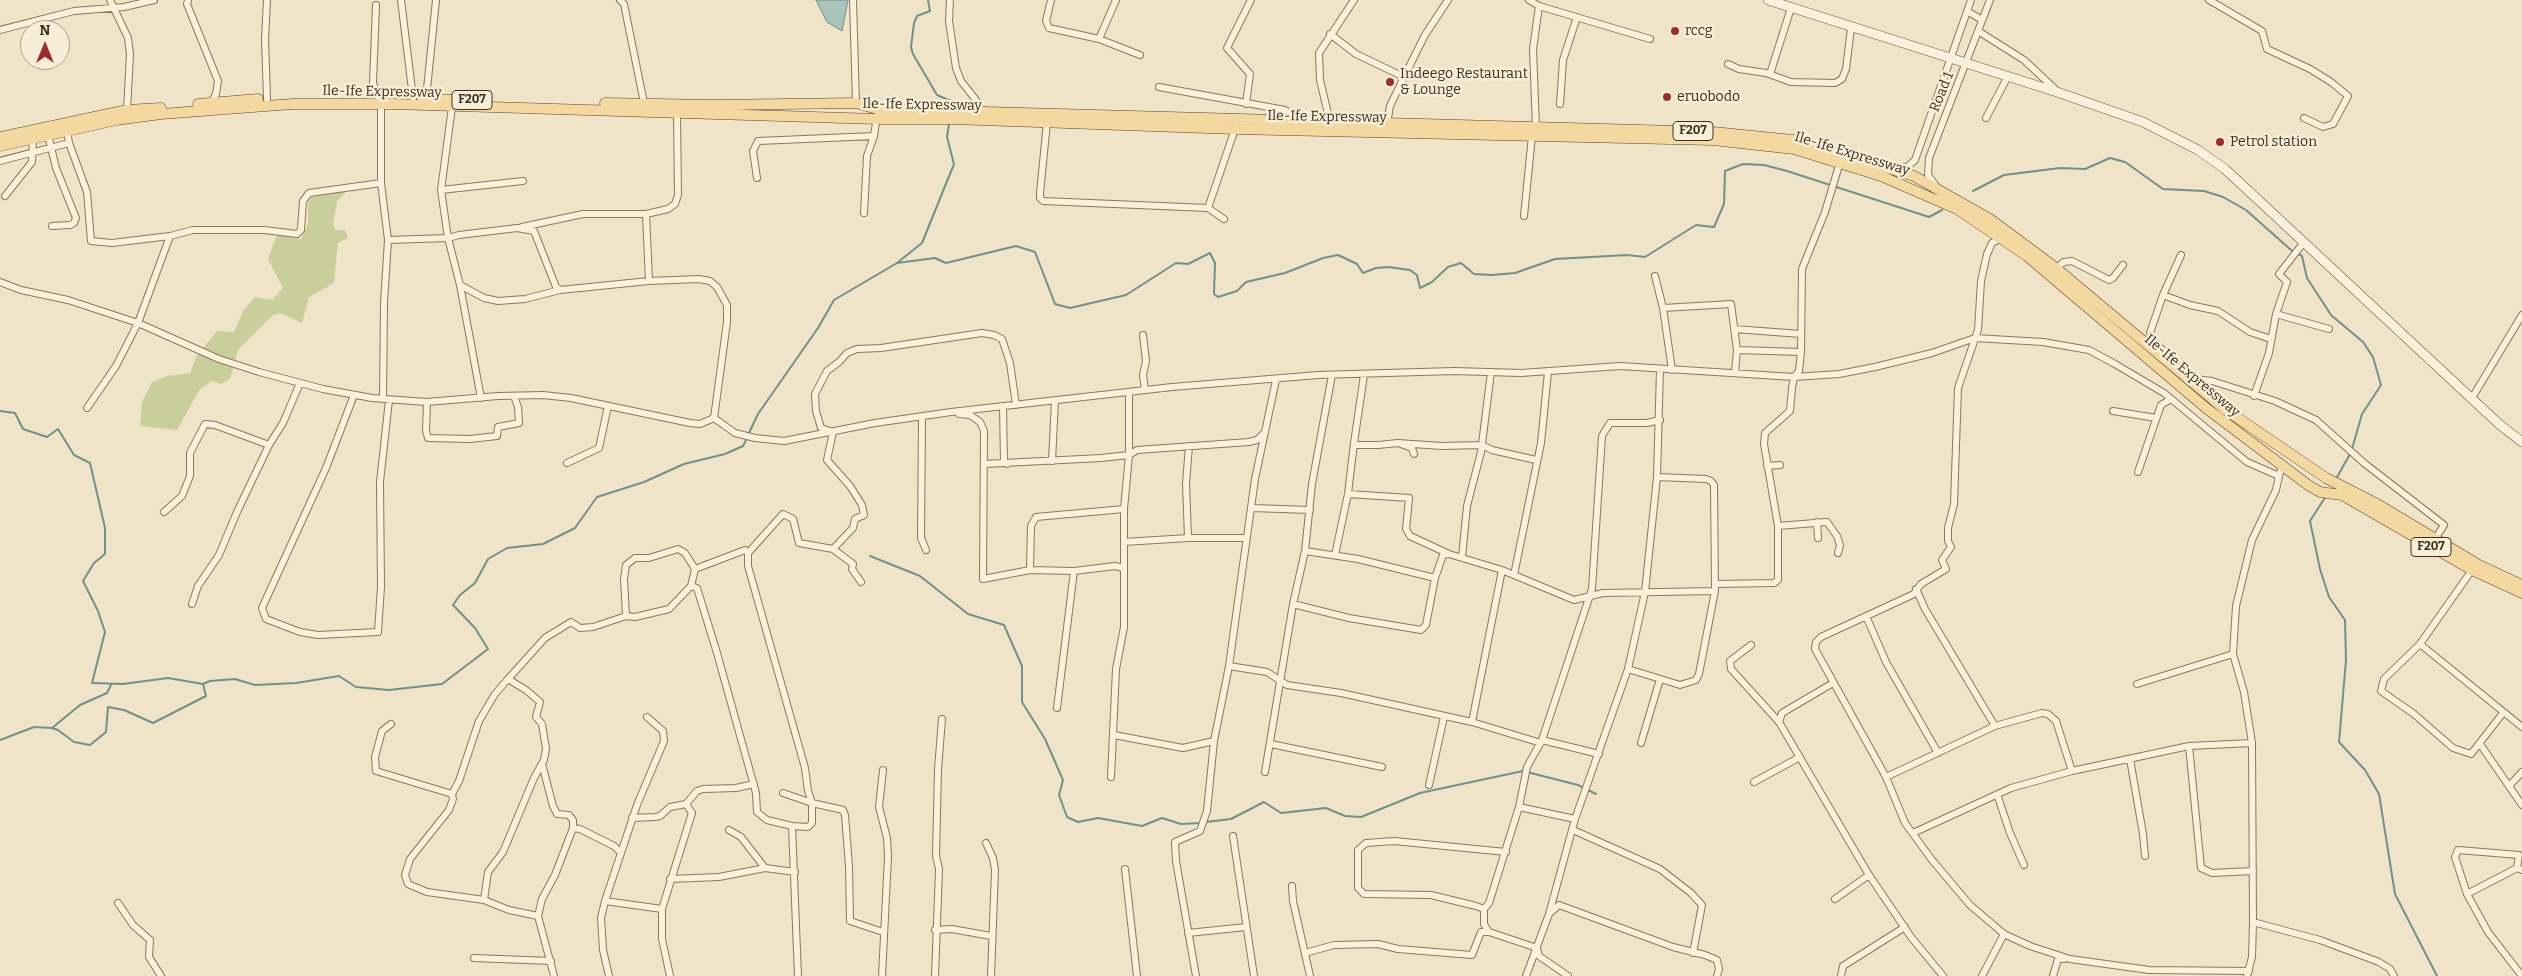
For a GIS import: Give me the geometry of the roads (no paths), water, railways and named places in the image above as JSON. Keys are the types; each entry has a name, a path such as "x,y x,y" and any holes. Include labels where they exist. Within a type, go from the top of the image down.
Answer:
{"main road":[{"path":"1768,0 1851,28 2057,92 2143,122 2198,150 2226,169 2301,246 2522,442"},
{"name":"Ile-Ife Expressway","path":"0,137 127,110 211,103 380,102 413,98 644,103 683,110"},
{"name":"Ile-Ife Expressway","path":"0,146 116,120 267,99 380,102 452,107 683,110 856,103 877,114"},
{"name":"Ile-Ife Expressway","path":"712,109 949,115 1047,122 1534,132 1714,140 1759,143 1794,149 1840,162 1912,188 1957,209 2002,237 2099,316 2206,408 2320,492 2345,492 2435,538 2479,565 2522,585"},
{"name":"Ile-Ife Expressway","path":"949,115 977,112 1237,125 1330,122 1387,124 1436,129"},
{"name":"Ile-Ife Expressway","path":"1534,132 1704,131 1768,137 1793,140 1914,176 1990,219 2056,268 2223,408 2345,492 2472,570 2522,593"}],"street":[{"path":"110,0 112,8 128,38 130,54 127,110"},
{"path":"0,30 74,12 112,8 154,0"},
{"path":"188,0 187,4 218,82 216,94 211,103"},
{"path":"267,0 265,39 267,99"},
{"path":"401,0 413,98"},
{"path":"426,99 436,0"},
{"path":"853,0 856,103"},
{"path":"950,0 948,21 956,68 961,81 976,100 977,112"},
{"path":"1051,0 1046,20 1049,28 1099,39 1140,55"},
{"path":"1099,39 1116,0"},
{"path":"1246,104 1250,74 1230,54 1227,48 1251,0"},
{"path":"1330,122 1326,110 1318,53 1354,0"},
{"path":"1387,124 1390,106 1404,77 1426,35 1448,0"},
{"path":"1529,0 1539,6 1650,39"},
{"name":"Road 1","path":"1886,167 1907,167 1915,160 1972,0"},
{"name":"Road 1","path":"1940,190 1928,175 1929,158 1990,0"},
{"path":"2209,0 2262,31 2267,48 2310,69 2348,96 2333,124 2323,127 2304,118"},
{"path":"622,1 644,103"},
{"path":"354,396 326,468 262,608 266,619 300,632 318,635 378,632 380,482 386,400 384,303 388,240 381,183 380,102 373,83 376,5"},
{"path":"1524,216 1534,132 1533,49 1539,6"},
{"path":"1770,74 1792,8"},
{"path":"1967,11 1982,20"},
{"path":"1560,104 1563,60 1577,17"},
{"path":"1728,64 1770,74 1791,82 1835,83 1842,79 1846,69 1851,28"},
{"path":"1978,31 2024,60 2057,92"},
{"path":"1330,34 1356,54 1404,77"},
{"path":"1986,118 2008,76"},
{"path":"1158,87 1285,110 1288,112 1291,122"},
{"path":"452,107 441,190 448,238 460,285 482,398"},
{"path":"388,240 448,238 459,234 517,228 583,214 646,214 668,209 675,204 678,195 683,110"},
{"path":"864,213 867,156 874,136 877,114"},
{"path":"1047,122 1040,192 1040,198 1043,201 1208,208 1224,219"},
{"path":"1208,208 1237,125"},
{"path":"67,130 69,143 87,192 91,242 112,243 202,230 264,230 297,234 302,230 303,201 309,193 381,183"},
{"path":"48,135 50,149 76,218 70,226 52,226"},
{"path":"757,178 753,151 758,141 874,136"},
{"path":"5,196 32,162 33,138"},
{"path":"0,161 32,151 50,149 69,143"},
{"path":"1348,494 1409,498 1406,529 1410,536 1448,554 1502,570 1574,600 1604,593 1715,588 1777,582 1778,526 1767,466 1764,444 1765,433 1790,411 1794,377 1799,371 1801,352 1802,269 1840,162"},
{"path":"441,190 523,181"},
{"path":"646,214 649,281"},
{"path":"517,228 534,231 556,288 560,290"},
{"path":"87,408 116,366 138,324 170,236"},
{"path":"2002,237 1992,243 1987,254 1981,282 1978,330 1958,388 1954,504 1948,528 1948,541 1951,546 1942,560 1946,569 1920,584 1914,594 1821,637 1816,642 1815,649 1886,777 1906,822 1913,833 1932,860 1970,906 2004,934 2070,959 2174,974 2214,969 2248,973 2252,957 2253,922 2252,743 2246,700 2233,654 2239,588 2252,540 2276,490 2282,465"},
{"path":"2254,396 2267,360 2276,314 2287,282 2279,274 2301,246"},
{"path":"2181,255 2163,295 2150,333 2157,345 2194,378 2212,381 2254,396 2275,401 2316,420 2364,463 2444,525 2435,538"},
{"path":"2056,268 2064,262 2072,261 2109,280 2113,278 2123,265"},
{"path":"1655,276 1663,308 1672,370"},
{"path":"460,285 484,298 498,301 525,299 560,290 649,281 699,279 710,281 724,297 727,305 727,322 714,418"},
{"path":"0,282 21,290 68,300 138,324 220,358 300,384 354,396 427,402 514,396 571,398 690,423 700,424 714,418"},
{"path":"2163,295 2190,305 2218,311 2250,332 2271,339"},
{"path":"1663,308 1731,304 1737,350 1735,372"},
{"path":"2276,314 2329,330"},
{"path":"2472,398 2522,315"},
{"path":"1734,329 1802,334"},
{"path":"833,432 821,428 816,411 815,394 827,370 839,362 847,353 857,349 881,348 982,333 994,335 1002,339 1010,363 1016,406"},
{"path":"1143,335 1146,362 1143,375 1145,390"},
{"path":"714,418 729,430 742,435 784,441 875,423 951,412 1145,390 1332,375 1454,371 1548,372 1599,367 1660,368 1794,377 1839,374 1875,367 1932,353 1975,338 2043,342 2089,350 2171,399 2247,462 2279,476"},
{"path":"1737,350 1801,352"},
{"path":"1526,976 1549,914 1573,830 1574,820 1587,789 1628,669 1645,592 1656,478 1660,368"},
{"path":"1462,557 1468,506 1482,445 1491,372"},
{"path":"1514,575 1545,416 1548,372"},
{"path":"1266,772 1293,604 1305,551 1312,484 1332,375"},
{"path":"1335,555 1348,494 1364,375"},
{"path":"1196,976 1175,842 1190,837 1201,829 1207,811 1214,741 1229,666 1246,538 1263,434 1276,380"},
{"path":"192,604 198,586 219,555 269,445 283,423 300,384"},
{"path":"1111,777 1116,669 1124,627 1124,509 1130,455 1129,393"},
{"path":"427,402 426,431 428,438 470,439 497,436 498,427 519,424 518,407 514,396"},
{"path":"2138,472 2161,405 2171,399"},
{"path":"1052,461 1056,401"},
{"path":"567,463 599,448 608,406"},
{"path":"1003,406 1004,463 1007,464"},
{"path":"2113,411 2156,418"},
{"path":"951,412 970,415 983,426 983,579 1030,570 1074,571 1115,566 1124,568"},
{"path":"922,417 920,538 926,550"},
{"path":"1305,952 1334,944 1378,944 1398,949 1472,955 1484,924 1484,909 1489,903 1506,852 1519,807 1527,767 1542,741 1589,597 1593,579 1602,436 1610,423 1659,423"},
{"path":"164,512 182,496 190,476 190,453 205,424 214,425 269,445"},
{"path":"833,432 827,460 850,486 862,505 864,515 855,519 853,528 833,549"},
{"path":"984,464 1130,455 1137,450 1250,442 1263,434"},
{"path":"1354,443 1442,446 1482,445 1492,450 1536,460"},
{"path":"1398,443 1412,448 1414,454"},
{"path":"1188,538 1186,482 1189,446"},
{"path":"1767,466 1780,465"},
{"path":"1628,669 1680,685 1696,680 1699,674 1715,588 1714,485 1706,479 1656,478"},
{"path":"1252,508 1310,510"},
{"path":"1030,570 1031,526 1036,517 1124,509"},
{"path":"691,586 697,588 754,784 757,812 760,817 792,826 808,827 812,823 812,803 808,791 805,768 748,566 748,552 767,529 783,514 793,519 799,543 833,549 853,564 852,569 861,582"},
{"path":"1817,522 1818,538"},
{"path":"1778,526 1827,522 1833,528 1840,545 1838,553"},
{"path":"1124,542 1188,538 1246,538"},
{"path":"538,916 509,910 484,900 427,892 408,884 406,875 410,859 449,810 453,799 452,794 459,781 479,722 495,694 508,679 545,638 571,622 580,628 593,627 626,616 635,617 669,609 691,586 695,569 685,553 678,549 649,558 635,558 626,565 624,579 626,616"},
{"path":"695,569 745,550 748,552"},
{"path":"1305,551 1335,555 1413,571 1435,578"},
{"path":"1293,604 1350,618 1421,630 1426,625 1435,578 1443,555 1448,554"},
{"path":"1472,722 1502,570"},
{"path":"2472,570 2420,644 2384,678 2382,691 2414,714 2453,748 2470,754 2480,744 2503,713"},
{"path":"1057,708 1074,571"},
{"path":"1916,589 1925,609 1995,726"},
{"path":"1866,616 1886,662 1938,753"},
{"path":"1751,644 1730,661 1729,667 1779,722 1869,875 1904,927 1943,976"},
{"path":"2420,644 2522,727"},
{"path":"2137,684 2233,654"},
{"path":"1229,666 1267,672 1287,685 1341,693 1472,722 1599,754"},
{"path":"484,900 488,872 503,852 542,764 546,750 542,724 536,717 540,702 526,690 508,679"},
{"path":"1641,743 1660,679"},
{"path":"1772,713 1782,713 1833,683"},
{"path":"1779,722 1782,713"},
{"path":"1886,777 1995,726 2042,713 2053,716 2056,720 2072,771"},
{"path":"609,976 603,950 601,918 604,901 632,818 664,742 663,731 647,717"},
{"path":"1429,785 1444,717"},
{"path":"935,976 938,769 942,719"},
{"path":"391,724 382,731 375,757 376,771 452,794"},
{"path":"1114,735 1182,748 1214,741"},
{"path":"1913,833 1997,794 2072,771 2189,746 2252,743"},
{"path":"1271,744 1382,767"},
{"path":"2480,744 2522,805"},
{"path":"2189,746 2201,868 2212,873 2253,871"},
{"path":"1754,782 1800,757"},
{"path":"2130,759 2145,856"},
{"path":"542,764 552,806 557,814 569,815 573,820 573,828 555,875 542,899 538,916 554,976"},
{"path":"882,976 888,857 887,838 879,807 883,770"},
{"path":"2510,786 2522,772"},
{"path":"632,818 655,817 670,807 686,804 697,791 703,789 721,790 754,784"},
{"path":"784,793 812,803 843,810 849,866 850,921 883,932"},
{"path":"1997,794 2010,833 2024,865"},
{"path":"670,976 662,939 662,909 670,879 691,820 692,813 686,804"},
{"path":"1519,807 1574,820"},
{"path":"792,826 798,976"},
{"path":"573,828 580,829 614,846 620,852"},
{"path":"729,830 741,838 765,868"},
{"path":"1573,830 1660,869 1702,905 1693,953"},
{"path":"1233,836 1254,976"},
{"path":"1484,909 1431,895 1364,894 1358,884 1358,850 1366,843 1394,841 1506,852"},
{"path":"986,843 993,858 995,870 990,976"},
{"path":"2468,894 2520,869 2519,855 2458,850 2456,857 2468,894 2488,932 2522,976"},
{"path":"670,879 719,877 765,868 795,872"},
{"path":"1125,869 1137,976"},
{"path":"1835,899 1869,875"},
{"path":"1292,886 1293,900 1310,976"},
{"path":"604,901 662,909"},
{"path":"118,902 133,925 150,940 148,957 161,976"},
{"path":"1549,914 1558,905 1717,960 1719,969 1717,976"},
{"path":"2253,922 2320,940 2379,962 2390,969 2394,976"},
{"path":"1484,924 1488,932"},
{"path":"1188,933 1246,927"},
{"path":"1841,976 1843,966 1904,927"},
{"path":"936,930 952,928 991,936"},
{"path":"1481,932 1488,932 1537,948"},
{"path":"1982,976 2004,934"},
{"path":"1537,948 1540,956 1568,976"},
{"path":"2053,954 2052,956 2058,959 2070,959"},
{"path":"474,958 551,962"},
{"path":"2053,976 2058,959"}],"water":[{"path":"816,0 848,0 842,31 827,22"}],"waterway":[{"path":"928,0 930,11 917,16 914,23 911,47 913,54 937,95 951,101 950,107"},
{"path":"749,433 758,414 818,328 834,300 897,263 922,243 954,164 947,137 949,124"},
{"path":"1973,191 2004,175 2060,168 2085,169 2110,158 2125,162 2163,189 2204,191 2223,197 2246,210 2291,250 2302,256 2307,278 2331,315 2363,342 2373,357 2381,385 2362,414 2352,449"},
{"path":"897,263 935,258 946,263 1016,246 1035,252 1055,304 1070,308 1126,295 1176,263 1188,264 1210,253 1215,263 1214,294 1218,297 1237,291 1246,282 1285,273 1323,258 1338,255 1357,264 1363,273 1376,268 1388,267 1410,270 1417,275 1420,288 1432,282 1448,267 1461,263 1474,274 1492,275 1515,273 1555,259 1627,255 1645,257 1696,225 1714,227 1724,204 1725,171 1743,164 1764,165 1787,171 1929,217 1942,210"},
{"path":"0,411 15,413 23,429 47,437 58,429 74,455 90,463 105,528 105,554 94,563 83,581 98,611 105,632 92,683 123,684 168,678 203,684 210,681 235,679 255,685 296,683 339,676 356,687 389,690 442,684 488,649 475,628 453,605 460,595 475,583 488,559 507,548 543,544 575,528 597,497 644,482 684,464 725,454 743,446 747,438"},
{"path":"2336,479 2350,454"},
{"path":"2326,496 2310,521 2320,569 2329,597 2345,620 2346,660 2339,742 2365,770 2379,794 2395,894 2437,976"},
{"path":"870,556 920,576 968,614 1004,625 1022,666 1022,702 1045,739 1063,780 1059,795 1067,817 1078,822 1098,818 1142,826 1162,818 1181,824 1201,823"},
{"path":"0,740 34,727 52,728 58,730 74,742 90,745 106,732 108,707 124,710 153,723 206,696 203,684"},
{"path":"52,728 80,705 107,693 111,685"},
{"path":"1206,822 1231,819 1264,802 1281,813 1326,808 1345,816 1361,817 1420,793 1523,771 1578,785 1596,794"}],"place":[{"name":"rccg","path":"1675,31"},
{"name":"Indeego Restaurant & Lounge","path":"1390,82"},
{"name":"eruobodo","path":"1667,97"},
{"name":"Petrol station","path":"2220,142"}]}
